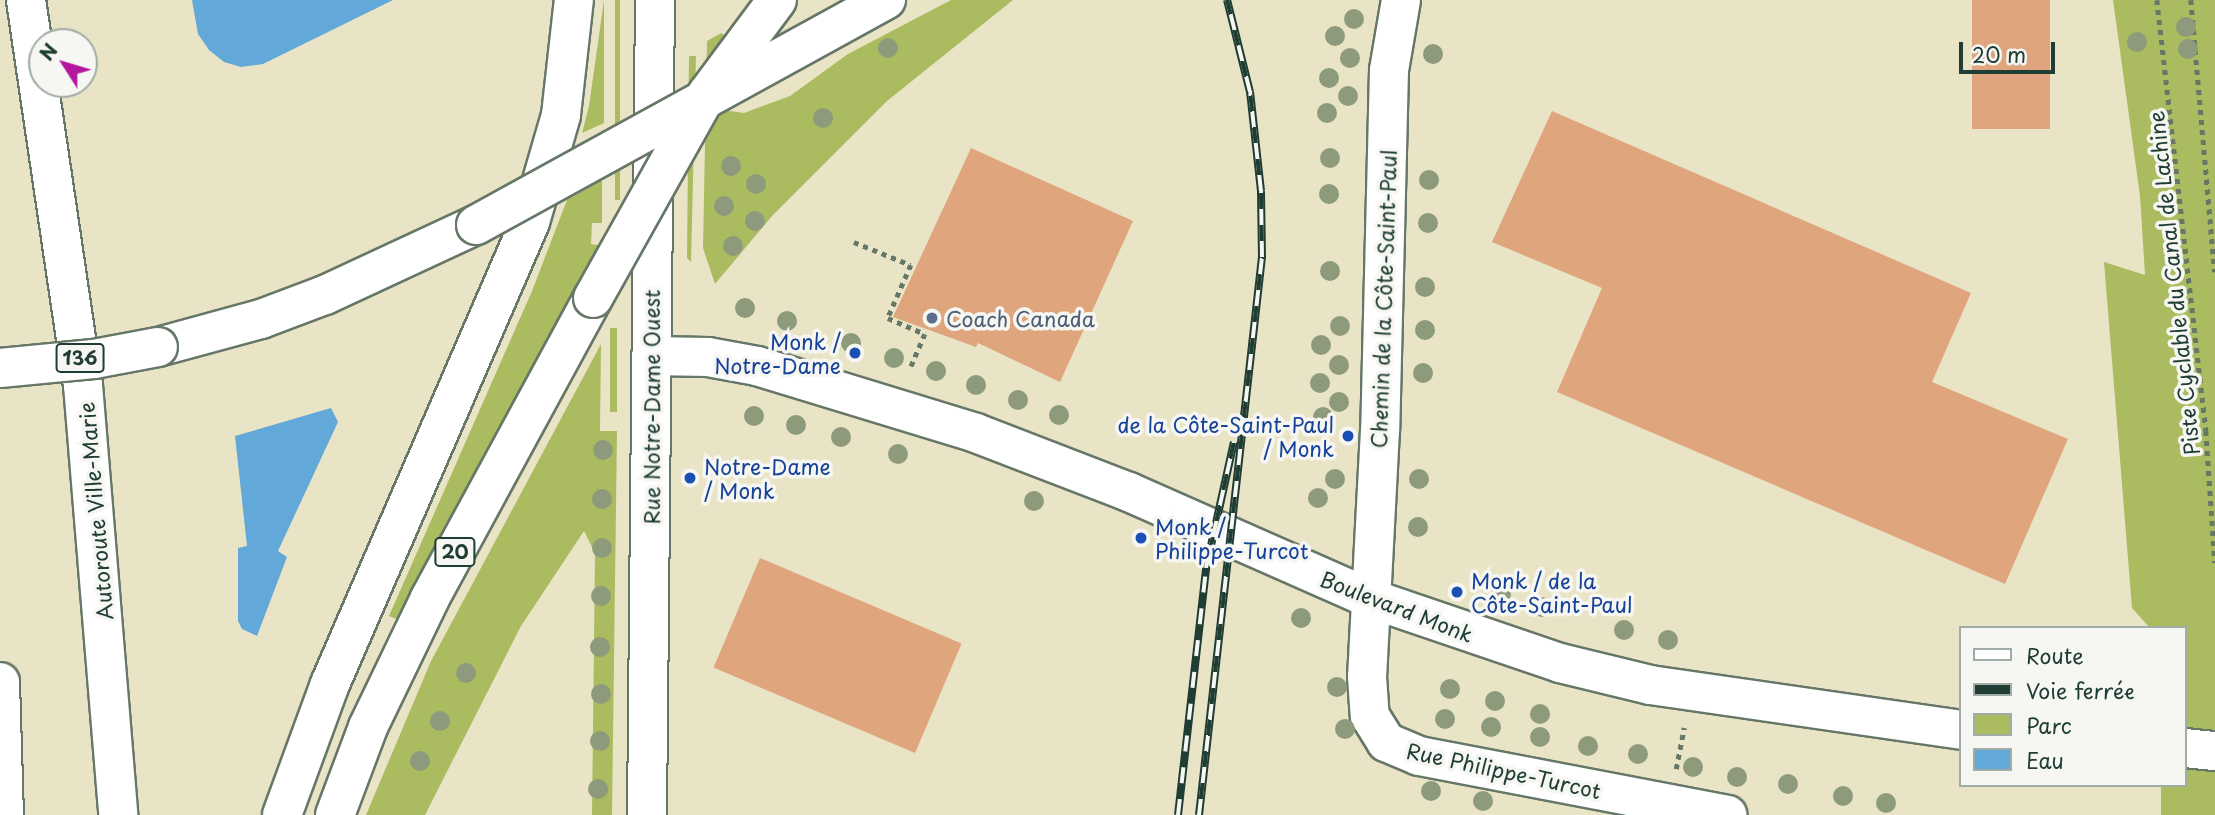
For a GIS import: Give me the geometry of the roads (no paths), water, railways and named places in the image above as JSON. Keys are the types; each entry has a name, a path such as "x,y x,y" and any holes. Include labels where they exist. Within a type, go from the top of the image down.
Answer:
{"main road":[{"name":"Autoroute Ville-Marie","path":"26,0 83,385 118,815"},
{"path":"282,815 330,684 530,222 561,115 574,0"},
{"name":"Rue Notre-Dame Ouest","path":"647,815 655,0"},
{"name":"20","path":"335,815 368,727 430,598 593,298 707,94 778,0"},
{"path":"0,368 94,359 158,347 261,319 325,295 476,225 886,0"},
{"name":"Chemin de la Côte-Saint-Paul","path":"1372,599 1390,70 1401,0"},
{"name":"Boulevard Monk","path":"651,356 748,363 976,433 1129,492 1372,599 1533,655 1650,685 1960,730"},
{"name":"Rue Philippe-Turcot","path":"1372,599 1367,700 1376,730 1386,742 1419,756 1727,815"},
{"path":"0,682 4,815"},
{"path":"2187,748 2215,751"}],"water":[{"path":"192,0 393,0 263,64 241,67 224,62 209,50 198,34"},
{"path":"331,408 338,422 278,551 287,557 257,636 242,629 238,621 238,548 247,546 235,436"}],"railway":[{"path":"1199,815 1262,257 1261,191 1250,92 1227,0"},
{"path":"1178,815 1206,568 1234,442"}],"place":[{"name":"Coach Canada","path":"932,318"},
{"name":"Monk / Notre-Dame","path":"855,353"},
{"name":"de la Côte-Saint-Paul / Monk","path":"1348,436"},
{"name":"Notre-Dame / Monk","path":"690,478"},
{"name":"Monk / Philippe-Turcot","path":"1141,538"},
{"name":"Monk / de la Côte-Saint-Paul","path":"1457,592"}]}
